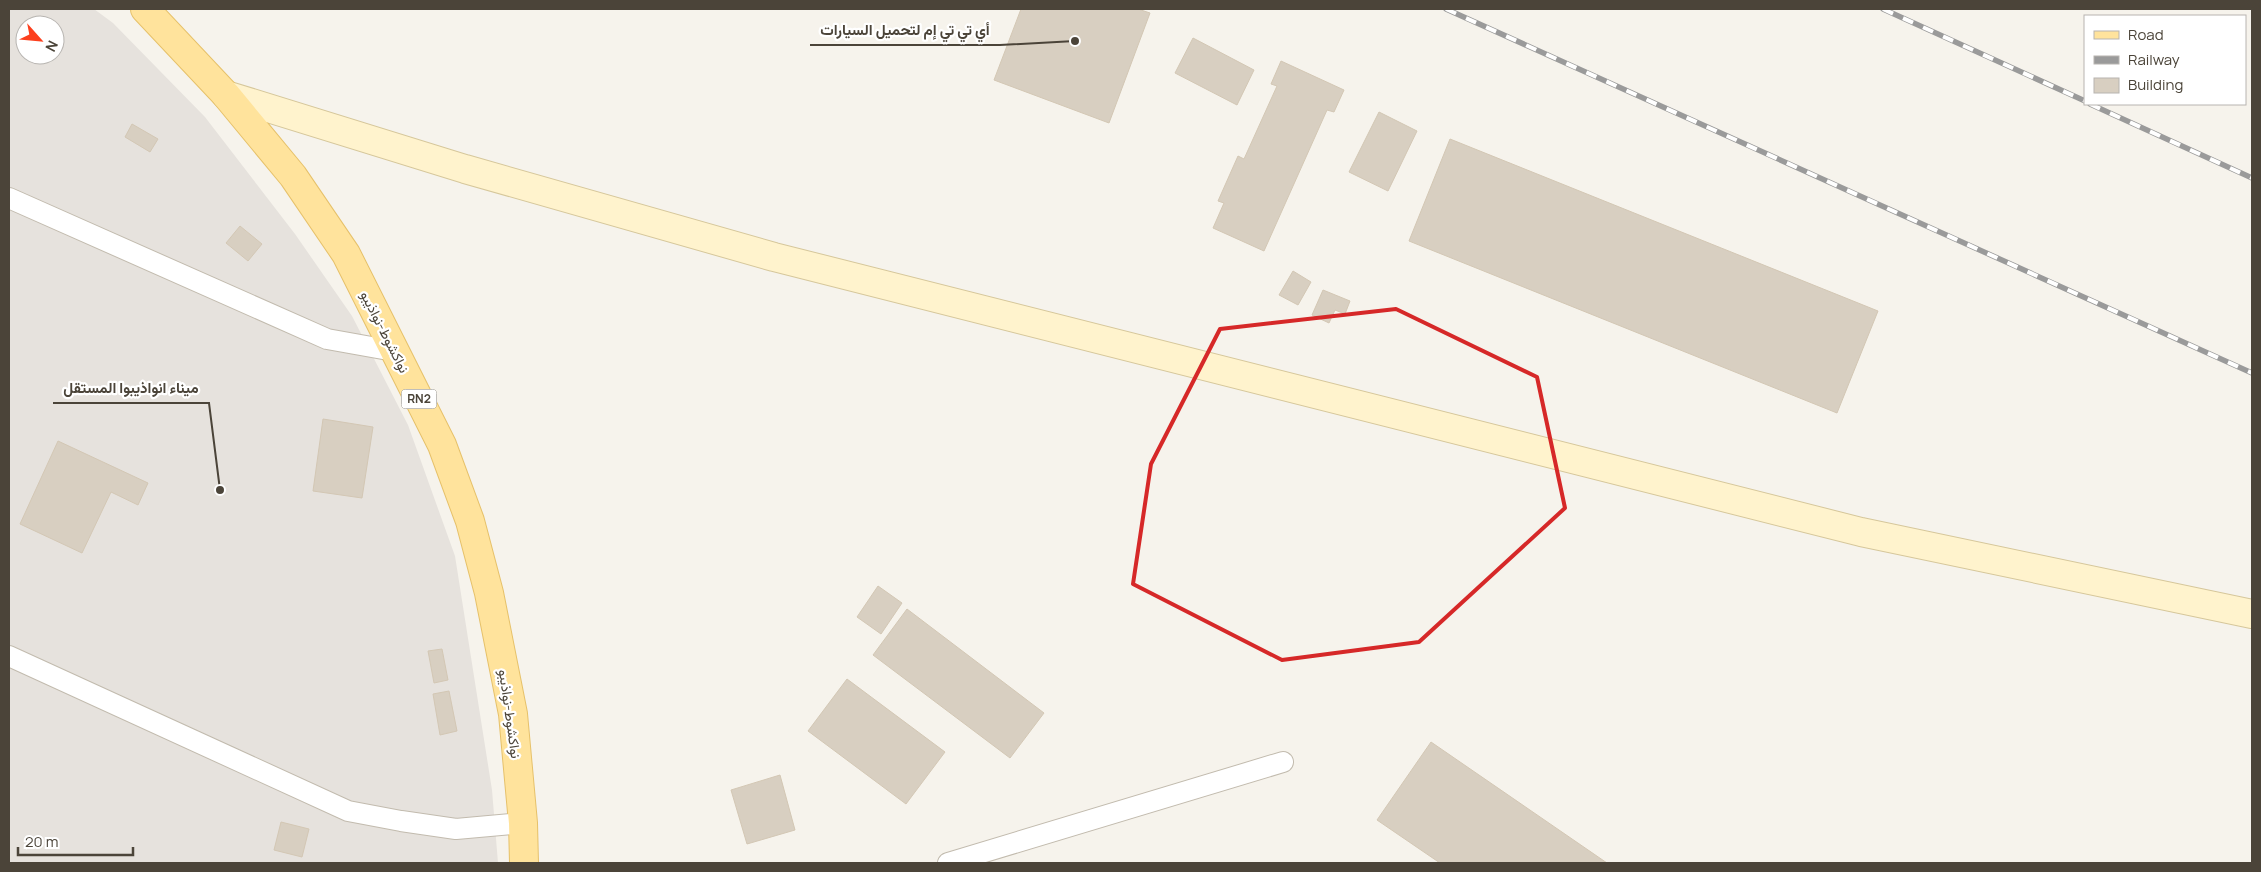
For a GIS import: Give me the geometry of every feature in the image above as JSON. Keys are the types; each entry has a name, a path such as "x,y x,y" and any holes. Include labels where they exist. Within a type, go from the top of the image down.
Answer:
{"main road":[{"name":"نواكشوط-نواذيبو","path":"145,9 226,95 293,176 346,254 442,445 473,530 490,593 513,714 523,823 524,863"}],"street":[{"path":"226,95 474,172 774,257 1862,532 2252,614"}],"lane":[{"path":"9,198 327,339 394,351"},
{"path":"9,656 348,811 401,822 456,829 523,823"},
{"path":"948,863 1283,762"}],"highlighted area":[{"path":"1396,309 1537,377 1565,508 1419,642 1282,660 1133,584 1151,464 1220,329"}],"shaded area":[{"path":"9,9 94,9 113,23 205,117 295,234 352,316 408,425 455,556 492,790 498,863 9,863"}],"building":[{"path":"1021,9 1138,9 1150,13 1109,123 994,80"},
{"path":"1193,38 1254,70 1237,105 1175,73"},
{"path":"1281,61 1344,90 1334,112 1327,110 1264,251 1213,228 1224,203 1218,201 1238,156 1244,159 1277,86 1271,84"},
{"path":"1379,112 1417,131 1388,191 1349,172"},
{"path":"132,124 158,139 150,152 125,137"},
{"path":"1450,139 1878,311 1837,413 1409,241"},
{"path":"240,226 262,244 248,261 226,243"},
{"path":"1293,271 1311,282 1298,305 1279,295"},
{"path":"1323,290 1350,301 1345,314 1335,310 1329,323 1312,315"},
{"path":"323,419 373,427 362,498 313,491"},
{"path":"58,441 148,483 138,505 111,492 82,553 20,524"},
{"path":"878,586 902,603 881,634 857,617"},
{"path":"907,609 1044,713 1010,758 873,655"},
{"path":"442,649 448,680 434,683 428,651"},
{"path":"847,679 945,752 906,804 808,731"},
{"path":"449,691 457,731 440,735 433,694"},
{"path":"1431,742 1607,863 1440,863 1377,820"},
{"path":"780,775 795,830 747,844 731,790"},
{"path":"281,822 309,829 302,857 274,850"}],"railway":[{"path":"1446,9 2252,373"},
{"path":"1883,9 2084,101"},
{"path":"2092,105 2252,178"}],"place":[{"name":"أي تي تي إم لتحميل السيارات","path":"1075,41"},
{"name":"ميناء انواذيبوا المستقل","path":"220,490"}]}
